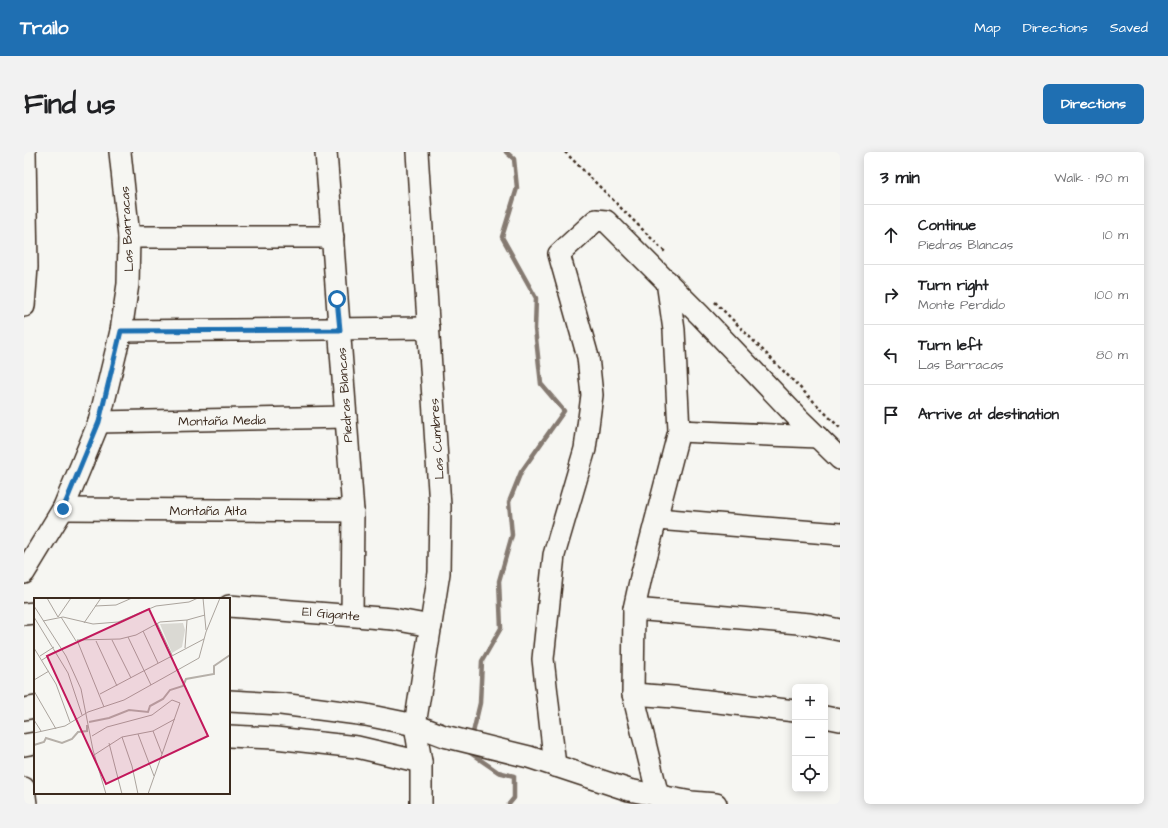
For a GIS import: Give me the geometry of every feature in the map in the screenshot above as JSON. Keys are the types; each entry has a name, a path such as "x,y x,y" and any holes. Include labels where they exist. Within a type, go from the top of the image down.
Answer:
{"street":[{"path":"24,306 27,267 25,152"},
{"name":"Las Barracas","path":"24,573 63,509 99,422 121,331 128,284 129,237 120,152"},
{"name":"Piedras Blancas","path":"326,152 353,511 352,615"},
{"name":"Las Cumbres","path":"417,152 440,506 439,573 415,725 421,762 421,804"},
{"path":"555,766 542,659 554,555 585,449 592,395 588,357 559,254 596,220 606,221 667,281 840,459"},
{"path":"129,237 333,237"},
{"path":"658,796 633,694 634,609 641,576 679,431 674,330 667,281"},
{"path":"121,331 429,328"},
{"name":"Montaña Media","path":"99,422 346,418"},
{"path":"679,431 818,438"},
{"name":"Montaña Alta","path":"63,509 353,511"},
{"path":"657,519 840,534"},
{"name":"El Gigante","path":"230,606 393,619 431,626"},
{"path":"634,609 810,624 840,630"},
{"path":"24,614 34,613"},
{"path":"633,694 674,697 792,711"},
{"path":"230,701 281,704 312,708 366,715 415,725 444,736 529,757 629,790 691,802 716,804"},
{"path":"24,709 34,707"},
{"path":"828,718 840,720"},
{"path":"230,736 275,738 357,747 421,762"},
{"path":"24,745 34,743"},
{"path":"24,788 26,804"}],"waterway":[{"path":"472,737 480,703 482,661 501,628 499,581 512,535 509,502 521,472 564,411 541,384 535,329 536,298 502,237 517,188 514,159 506,152"},
{"path":"469,750 469,752 498,772 514,776 514,798 509,804"}],"route":[{"path":"63,509 99,422 111,378 121,331 340,330 337,299"}]}
